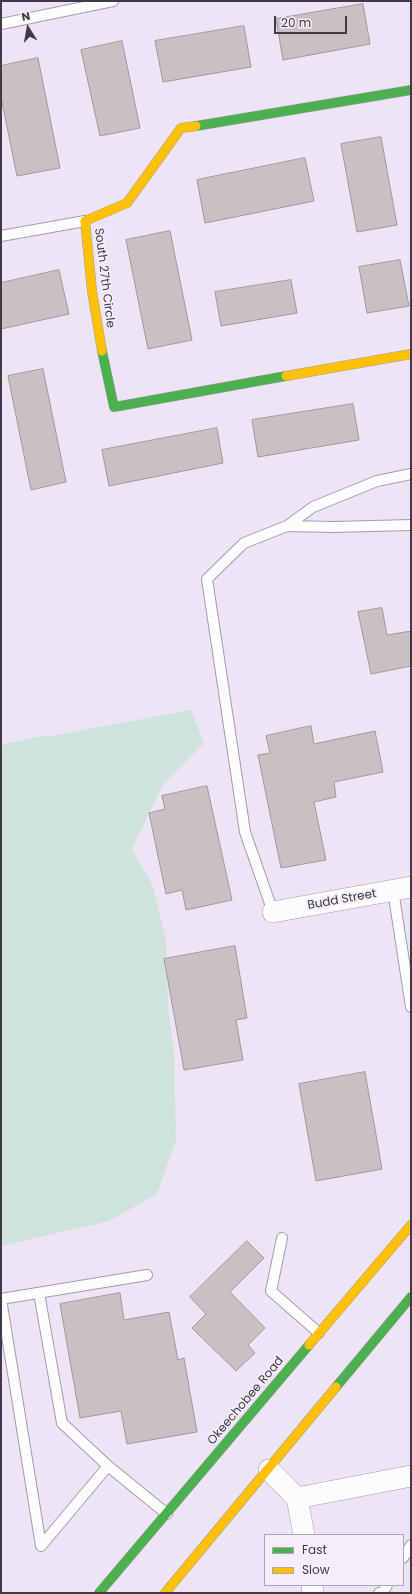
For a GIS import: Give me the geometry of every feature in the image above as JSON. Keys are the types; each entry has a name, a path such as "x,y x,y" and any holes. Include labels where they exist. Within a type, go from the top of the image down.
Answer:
{"main road":[{"name":"South 27th Circle","path":"411,90 181,128 127,203 85,221 87,254 104,365 114,407 411,354"},
{"name":"Okeechobee Road","path":"99,1593 411,1225"},
{"path":"165,1593 269,1470 411,1297"}],"street":[{"name":"Budd Street","path":"273,912 402,888"},
{"path":"269,1470 298,1498 304,1534"},
{"path":"298,1498 411,1476"}],"lane":[{"path":"1,24 113,1"},
{"path":"1,236 85,221"},
{"path":"273,912 245,832 207,579 244,543 287,526 313,507 377,481 411,474"},
{"path":"287,526 334,528 411,525"},
{"path":"402,888 411,1006"},
{"path":"282,1238 270,1291 319,1333"},
{"path":"108,1466 40,1546 1,1299 147,1275"},
{"path":"39,1293 62,1423 108,1466 166,1514"},
{"path":"404,1556 411,1545"},
{"path":"379,1593 383,1592 386,1586"}],"green space":[{"path":"191,710 204,743 162,786 132,849 152,884 166,939 168,1006 174,1055 176,1141 157,1194 109,1221 1,1246 1,745 46,735 46,737"}],"building":[{"path":"363,4 370,44 283,60 276,19"},
{"path":"244,26 251,67 163,82 155,41"},
{"path":"122,41 140,128 100,136 81,50"},
{"path":"38,58 60,168 17,176 1,97 1,66"},
{"path":"381,137 397,225 357,232 341,144"},
{"path":"305,158 314,201 205,223 197,180"},
{"path":"170,231 192,340 148,349 126,240"},
{"path":"400,260 409,306 367,313 359,267"},
{"path":"59,270 69,314 1,329 1,283"},
{"path":"291,280 297,313 221,326 215,292"},
{"path":"43,369 66,482 31,490 8,376"},
{"path":"353,404 359,440 258,457 252,420"},
{"path":"217,428 223,463 109,486 102,450"},
{"path":"382,608 387,635 411,631 411,666 371,674 358,612"},
{"path":"311,726 314,744 375,731 383,772 334,782 336,797 314,802 326,860 281,868 258,755 270,753 266,736"},
{"path":"207,786 232,900 186,910 182,890 166,894 149,813 165,809 162,796"},
{"path":"235,946 247,1018 236,1020 243,1060 184,1070 164,959"},
{"path":"365,1072 382,1169 316,1181 299,1084"},
{"path":"247,1241 264,1258 230,1292 265,1328 248,1345 255,1353 236,1371 192,1328 206,1314 190,1297"},
{"path":"120,1293 124,1320 169,1312 178,1360 184,1358 197,1432 127,1444 121,1411 80,1418 60,1304"}],"traffic: fast":[{"path":"196,126 411,90"},
{"path":"102,351 114,407 286,376"},
{"path":"336,1387 411,1297"},
{"path":"99,1593 309,1345"}],"traffic: slow":[{"path":"102,351 92,291 85,221 127,203 181,128 196,126"},
{"path":"286,376 411,354"},
{"path":"309,1345 411,1225"},
{"path":"165,1593 336,1387"}]}
